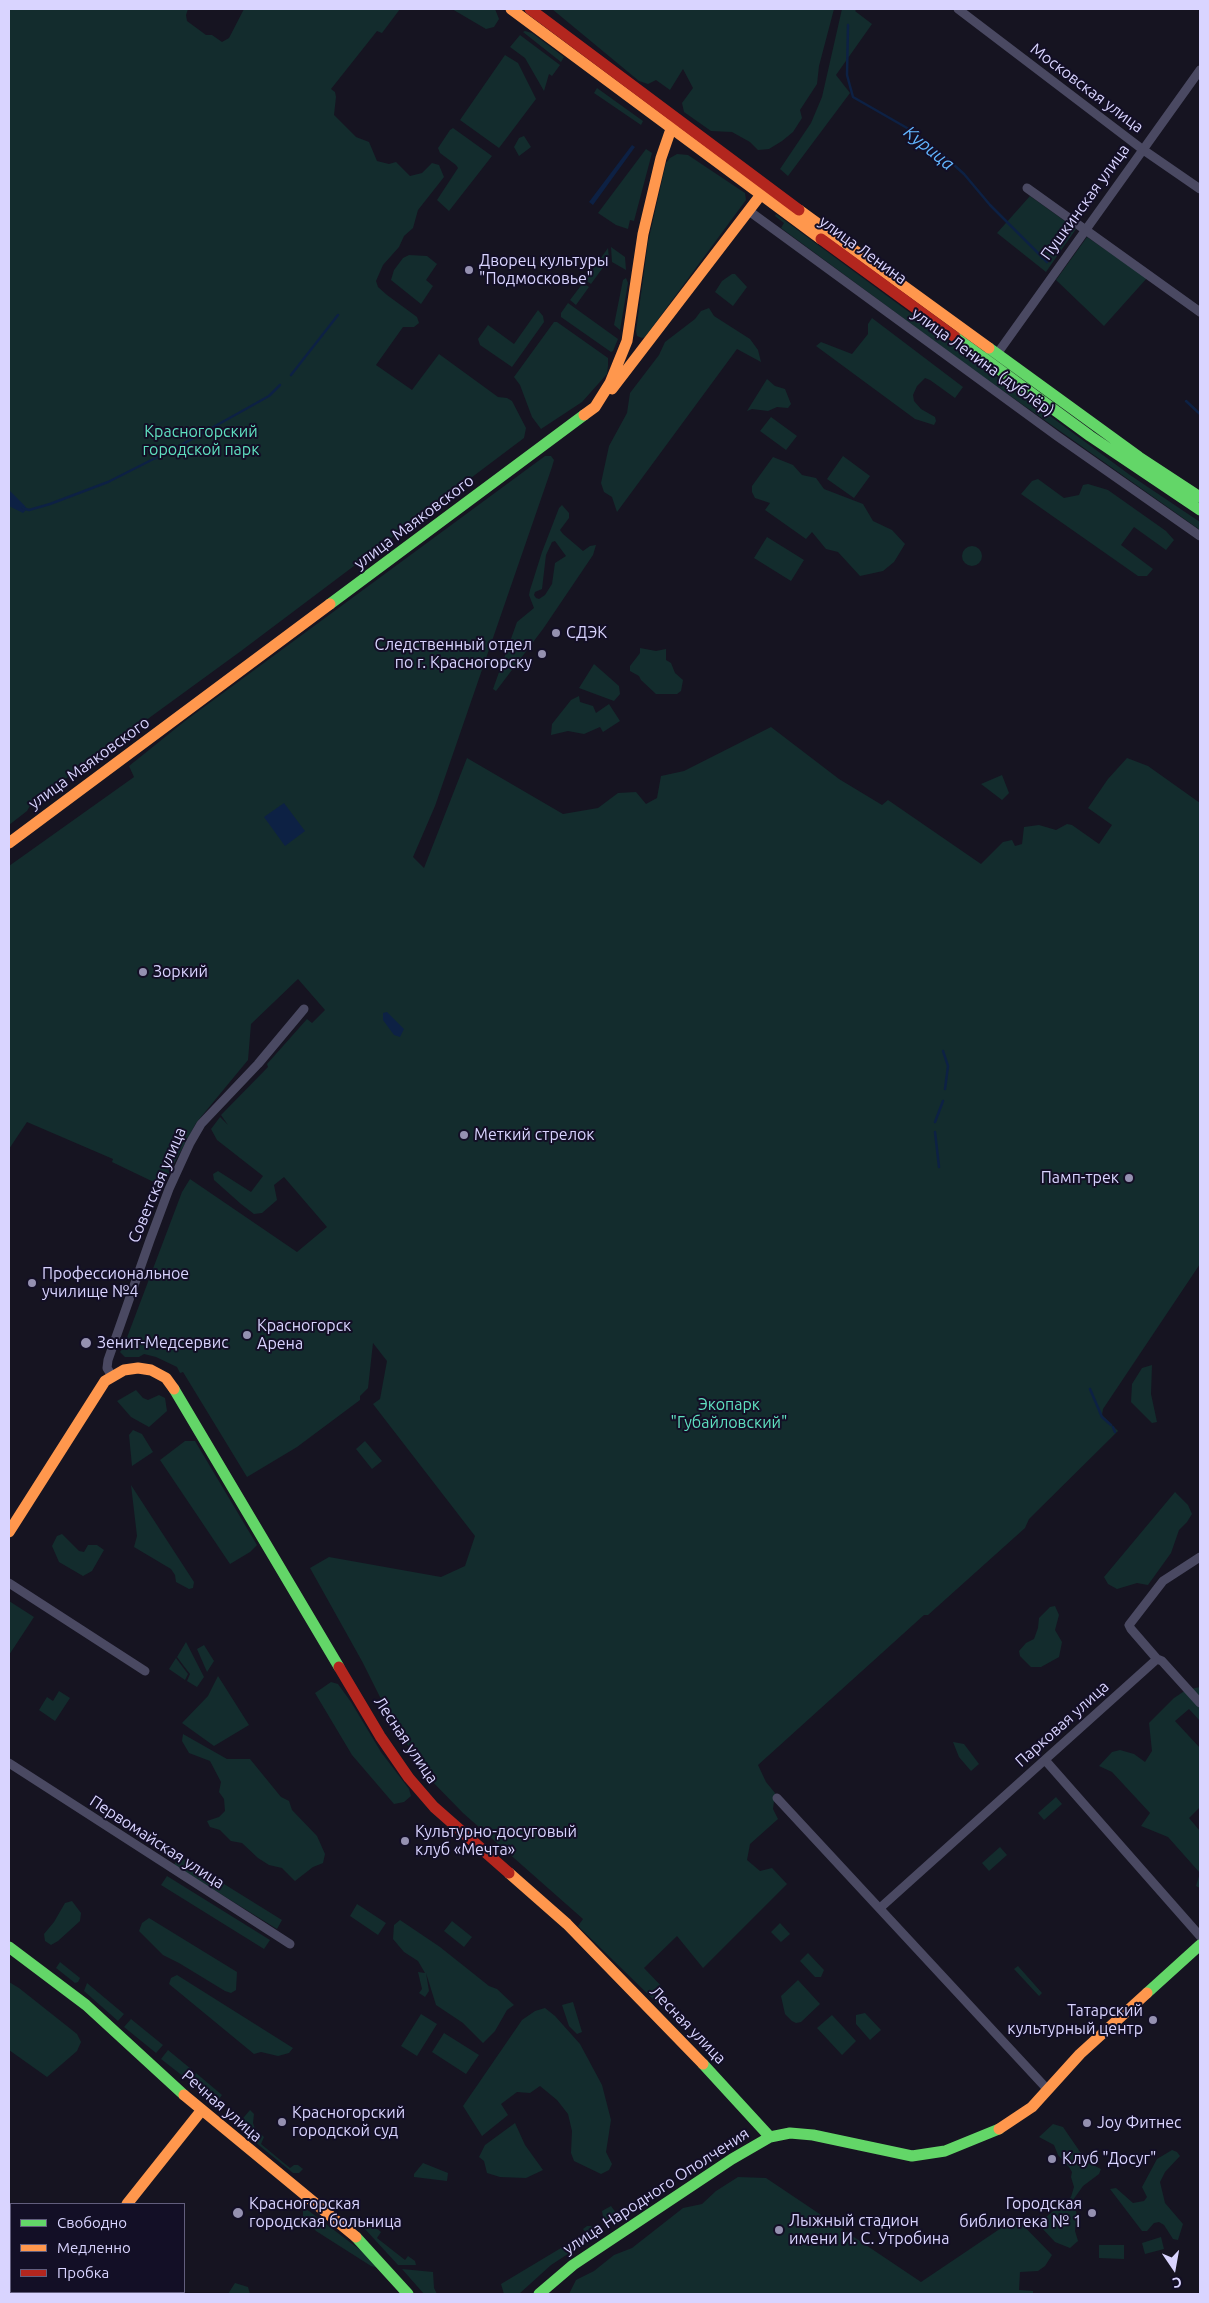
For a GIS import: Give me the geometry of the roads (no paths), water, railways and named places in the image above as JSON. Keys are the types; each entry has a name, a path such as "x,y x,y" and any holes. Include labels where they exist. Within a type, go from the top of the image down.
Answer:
{"main road":[{"name":"улица Ленина","path":"511,9 674,124 1090,436 1200,510"},
{"name":"улица Ленина","path":"530,9 674,124"},
{"name":"улица Маяковского","path":"9,843 595,407 610,383 630,331 643,234 661,158 674,124"},
{"name":"улица Ленина","path":"764,191 997,354 1139,457 1200,497"},
{"path":"595,407 650,342 764,191"},
{"path":"630,331 632,338 640,343 650,342"},
{"name":"Лесная улица","path":"9,1532 98,1390 112,1376 124,1370 144,1368 159,1374 171,1384 191,1414 380,1736 409,1778 434,1807 567,1924 679,2038 770,2137"},
{"name":"улица Народного Ополчения","path":"539,2294 549,2283 580,2260 732,2159 770,2137 801,2133 912,2156 929,2155 960,2146 996,2131 1022,2115 1048,2090 1080,2054 1200,1946"},
{"name":"Речная улица","path":"9,1947 86,2006 201,2111 359,2239 408,2294"},
{"path":"128,2203 201,2111"}],"street":[{"name":"Московская улица","path":"958,9 1142,149 1200,189"},
{"name":"Пушкинская улица","path":"997,354 1200,70"},
{"path":"1027,188 1200,312"},
{"name":"улица Ленина (дублёр)","path":"749,211 1057,436 1200,536"},
{"name":"Советская улица","path":"112,1376 108,1368 108,1360 159,1214 193,1138 201,1124 258,1064 304,1009"},
{"path":"1200,1557 1163,1581 1130,1625 1131,1629 1157,1659 1162,1661 1200,1703"},
{"path":"9,1583 145,1671"},
{"name":"Парковая улица","path":"880,1908 1157,1659"},
{"path":"1045,1760 1200,1936"},
{"name":"Первомайская улица","path":"9,1763 290,1944"},
{"path":"778,1798 1048,2090"}],"water":[{"path":"632,145 635,147 593,205 589,202"},
{"path":"9,490 25,506 26,510 23,513 9,506"},
{"path":"284,803 305,831 285,846 264,817"},
{"path":"387,1012 404,1029 400,1037 394,1035 383,1020 383,1013"}],"waterway":[{"name":"Курица","path":"848,25 847,75 853,97 907,128 943,155 964,174 990,205 1047,262"},
{"path":"291,375 338,315"},
{"path":"23,508 29,510 50,504 108,482 183,444 269,396 280,385"},
{"name":"Курица","path":"1186,401 1200,414"},
{"path":"943,1051 948,1066 945,1089"},
{"path":"935,1122 943,1101"},
{"path":"935,1132 939,1167"},
{"path":"1090,1389 1102,1417 1111,1425"},
{"path":"1113,1427 1115,1432"}],"place":[{"name":"Дворец культуры \"Подмосковье\"","path":"469,270"},
{"name":"СДЭК","path":"556,633"},
{"name":"Следственный отдел по г. Красногорску","path":"542,654"},
{"name":"Зоркий","path":"143,972"},
{"name":"Меткий стрелок","path":"464,1135"},
{"name":"Памп-трек","path":"1129,1178"},
{"name":"Профессиональное училище №4","path":"32,1283"},
{"name":"Красногорск Арена","path":"247,1335"},
{"name":"Зенит-Медсервис","path":"86,1343"},
{"name":"Культурно-досуговый клуб «Мечта»","path":"405,1841"},
{"name":"Татарский культурный центр","path":"1153,2020"},
{"name":"Красногорский городской суд","path":"282,2122"},
{"name":"Joy Фитнес","path":"1087,2123"},
{"name":"Клуб \"Досуг\"","path":"1052,2159"},
{"name":"Красногорская городская больница","path":"238,2213"},
{"name":"Городская библиотека № 1","path":"1092,2213"},
{"name":"Лыжный стадион имени И. С. Утробина","path":"779,2230"}],"park label":[{"name":"Красногорский городской парк","path":"201,441"},
{"name":"Экопарк \"Губайловский\"","path":"729,1414"}]}
